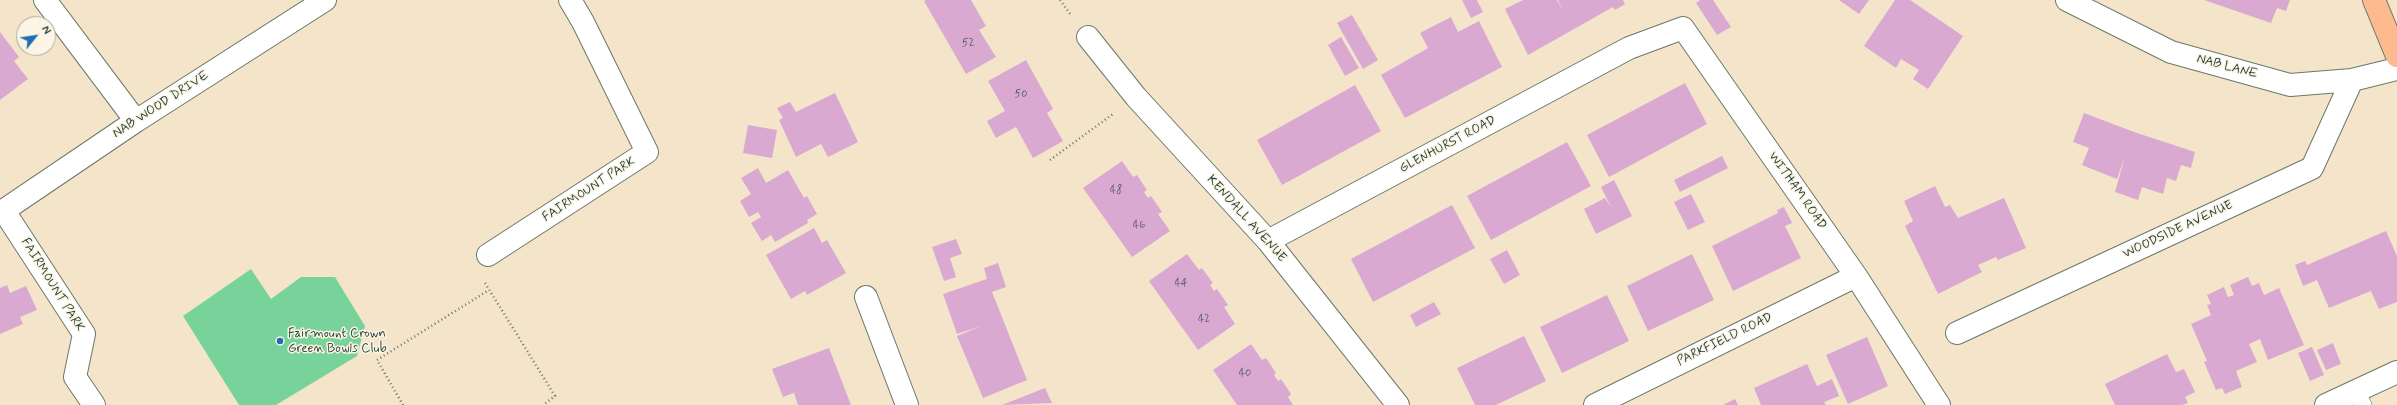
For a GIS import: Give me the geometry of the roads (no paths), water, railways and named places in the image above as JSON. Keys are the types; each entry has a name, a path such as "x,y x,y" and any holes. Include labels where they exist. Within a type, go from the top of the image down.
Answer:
{"highway":[{"path":"2374,0 2397,56"}],"street":[{"path":"45,0 136,121"},
{"name":"NAB WOOD DRIVE","path":"2,212 136,121 325,0"},
{"name":"FAIRMOUNT PARK","path":"488,255 647,152 583,22 570,0"},
{"name":"NAB LANE","path":"2067,0 2171,52 2290,84 2352,80 2397,70"},
{"name":"WITHAM ROAD","path":"1629,48 1682,28 1856,276 1939,405"},
{"name":"KENDALL AVENUE","path":"1088,37 1136,97 1268,241 1398,405"},
{"name":"GLENHURST ROAD","path":"1268,241 1629,48"},
{"name":"WOODSIDE AVENUE","path":"1957,333 2312,168 2352,80"},
{"name":"FAIRMOUNT PARK","path":"2,212 84,334 75,377 94,405"},
{"name":"PARKFIELD ROAD","path":"1595,405 1856,276"},
{"path":"866,297 907,405"},
{"path":"2326,405 2360,398 2397,372"}],"place":[{"name":"Fairmount Crown Green Bowls Club","path":"280,341"}]}
